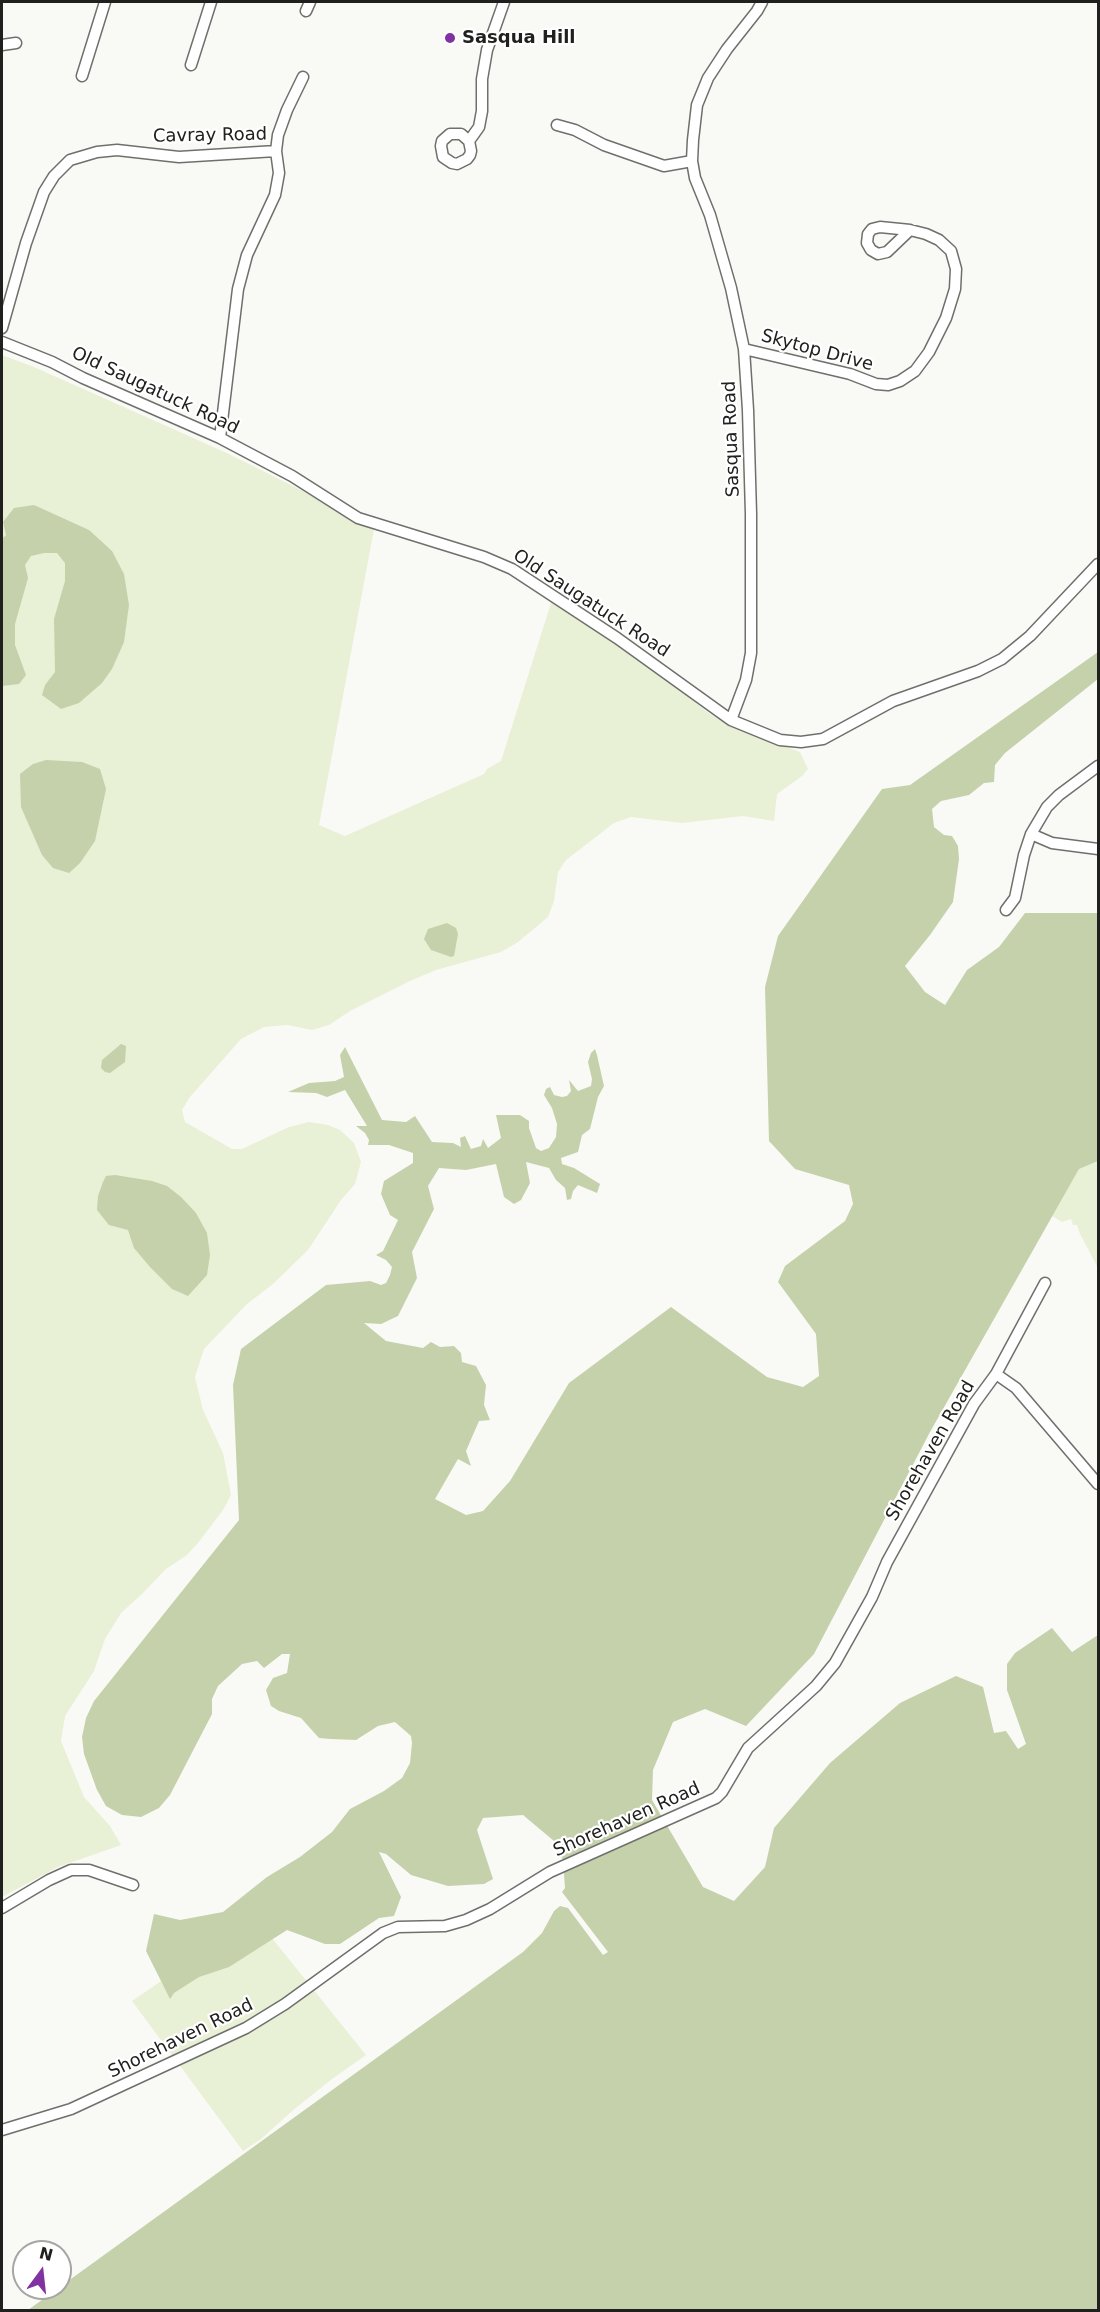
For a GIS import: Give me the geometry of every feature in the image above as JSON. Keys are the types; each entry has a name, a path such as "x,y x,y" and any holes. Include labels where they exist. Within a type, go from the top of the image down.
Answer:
{"street":[{"path":"82,76 105,2"},
{"path":"191,65 211,2"},
{"path":"469,141 479,127 482,111 482,80 487,50 504,2"},
{"name":"Sasqua Road","path":"731,720 746,680 752,625 750,464 744,349 731,288 692,161 697,105 708,78 727,49 758,11 762,2"},
{"path":"2,45 16,43"},
{"path":"276,152 278,135 303,77"},
{"path":"557,125 575,130 604,145 664,166 692,161"},
{"name":"Cavray Road","path":"2,328 26,243 44,192 54,176 70,160 97,152 117,150 179,157 276,152 279,173 275,195 247,255 238,289 219,438"},
{"name":"Skytop Drive","path":"744,349 850,374 876,384 888,385 900,381 915,371 929,352 946,318 955,289 956,270 951,251 939,240 910,230"},
{"name":"Old Saugatuck Road","path":"2,342 52,362 219,438 292,476 358,518 484,557 512,569 617,638 731,720 780,740 801,742 823,739 892,701 969,675 1002,658 1030,636 1098,564"},
{"path":"1006,910 1015,898 1031,834 1047,807 1059,795 1098,766"},
{"path":"1031,834 1052,843 1098,849"},
{"name":"Shorehaven Road","path":"2,2130 71,2109 246,2028 285,2004 376,1936 390,1929 460,1923 490,1909 550,1872 720,1795 748,1748 816,1686 835,1663 872,1597 887,1562 974,1404 996,1374 1045,1284"},
{"path":"996,1374 1016,1388 1098,1484"},
{"path":"2,1908 49,1880 71,1870 89,1870 134,1885"}],"shaded area":[{"path":"2,355 229,454 307,493 349,519 374,529 319,825 345,836 484,774 487,769 501,761 552,600 672,683 707,712 731,726 800,752 808,769 777,794 774,821 743,816 682,823 631,817 614,823 566,860 558,872 554,901 548,917 518,942 501,952 436,970 410,981 350,1011 329,1025 312,1030 288,1025 264,1027 241,1039 190,1097 182,1110 185,1122 232,1149 242,1149 289,1127 309,1122 328,1125 340,1130 354,1143 361,1162 355,1184 341,1200 308,1250 273,1284 247,1304 204,1349 195,1377 203,1410 223,1453 231,1495 223,1510 187,1555 166,1569 121,1613 105,1639 94,1671 65,1716 61,1741 84,1797 110,1826 121,1845 58,1867 2,1897"},
{"path":"34,505 89,530 112,551 124,574 129,605 124,642 112,669 102,683 79,703 61,709 42,695 45,685 55,672 54,619 65,581 65,563 57,553 31,556 25,565 28,578 15,624 15,645 26,675 19,684 2,686 2,539 6,535 3,522 14,508"},
{"path":"1098,652 1098,679 1005,753 995,765 994,782 984,783 969,795 941,801 932,809 934,827 944,835 952,836 958,846 959,859 953,902 905,966 925,992 945,1005 967,970 999,947 1025,913 1098,913 1098,1161 1079,1169 930,1432 814,1654 746,1726 705,1709 673,1722 653,1770 652,1800 703,1887 734,1901 765,1867 774,1828 830,1763 900,1703 956,1676 983,1687 994,1733 1006,1731 1018,1749 1026,1744 1007,1690 1007,1664 1015,1653 1052,1628 1072,1652 1098,1635 1098,2310 28,2310 42,2300 72,2300 72,2278 523,1952 542,1933 554,1911 560,1906 568,1908 603,1955 608,1952 562,1892 565,1888 563,1860 554,1841 523,1815 483,1818 477,1830 493,1879 484,1884 448,1886 411,1875 386,1854 379,1852 401,1897 394,1916 379,1918 340,1944 325,1944 287,1930 229,1967 199,1977 174,1993 170,1999 146,1951 154,1914 180,1920 223,1912 267,1877 300,1857 332,1832 350,1809 384,1791 402,1778 410,1763 411,1736 395,1722 378,1726 356,1740 319,1738 301,1718 271,1706 266,1690 273,1678 287,1673 290,1654 282,1654 264,1668 257,1661 242,1664 218,1686 212,1699 212,1714 170,1795 159,1808 141,1817 122,1815 106,1806 97,1790 84,1754 82,1737 86,1718 94,1701 239,1520 233,1385 241,1349 326,1285 370,1281 381,1285 386,1283 390,1275 392,1267 386,1260 376,1255 383,1251 398,1220 390,1215 381,1194 384,1181 413,1163 413,1153 389,1145 368,1145 369,1140 365,1133 356,1126 367,1126 345,1090 327,1097 316,1093 288,1092 309,1083 335,1081 344,1077 340,1055 345,1047 382,1120 406,1122 415,1116 432,1142 453,1143 461,1147 460,1138 465,1136 471,1149 481,1146 483,1139 488,1148 501,1138 496,1115 520,1115 529,1121 536,1148 541,1151 549,1148 556,1137 557,1124 552,1108 544,1095 546,1089 550,1087 554,1095 562,1097 567,1096 571,1091 569,1080 578,1091 591,1086 592,1079 588,1062 595,1049 604,1086 598,1097 590,1129 582,1135 578,1152 561,1158 562,1164 574,1168 600,1184 597,1193 578,1185 571,1199 567,1200 565,1188 556,1180 549,1168 526,1162 530,1183 521,1200 514,1204 504,1197 496,1164 466,1170 439,1168 428,1186 434,1209 412,1252 417,1278 398,1316 381,1324 364,1323 386,1341 423,1348 431,1342 440,1347 454,1346 461,1353 462,1362 476,1366 486,1385 484,1405 490,1420 479,1421 466,1451 471,1466 458,1459 435,1499 466,1515 483,1511 510,1481 569,1383 671,1307 767,1377 803,1387 819,1376 816,1334 778,1282 785,1266 845,1221 853,1204 849,1185 795,1169 769,1141 765,987 778,936 882,789 910,785"},
{"path":"46,760 82,762 100,769 106,789 95,841 80,863 69,873 53,868 42,855 21,807 20,774 33,764"},
{"path":"447,923 456,928 458,934 454,956 451,957 431,950 424,939 428,929"},
{"path":"121,1044 126,1046 125,1062 110,1073 105,1072 101,1068 102,1060"},
{"path":"1098,1161 1098,1268 1077,1225 1073,1225 1071,1219 1062,1222 1052,1216 1079,1169"},
{"path":"115,1175 167,1186 196,1213 207,1233 210,1255 207,1275 188,1296 172,1289 150,1267 134,1248 128,1230 109,1225 97,1210 98,1196 106,1176"},
{"path":"255,1917 366,2055 332,2079 261,2139 243,2151 132,2001"}],"place":[{"name":"Sasqua Hill","path":"450,38"}]}
